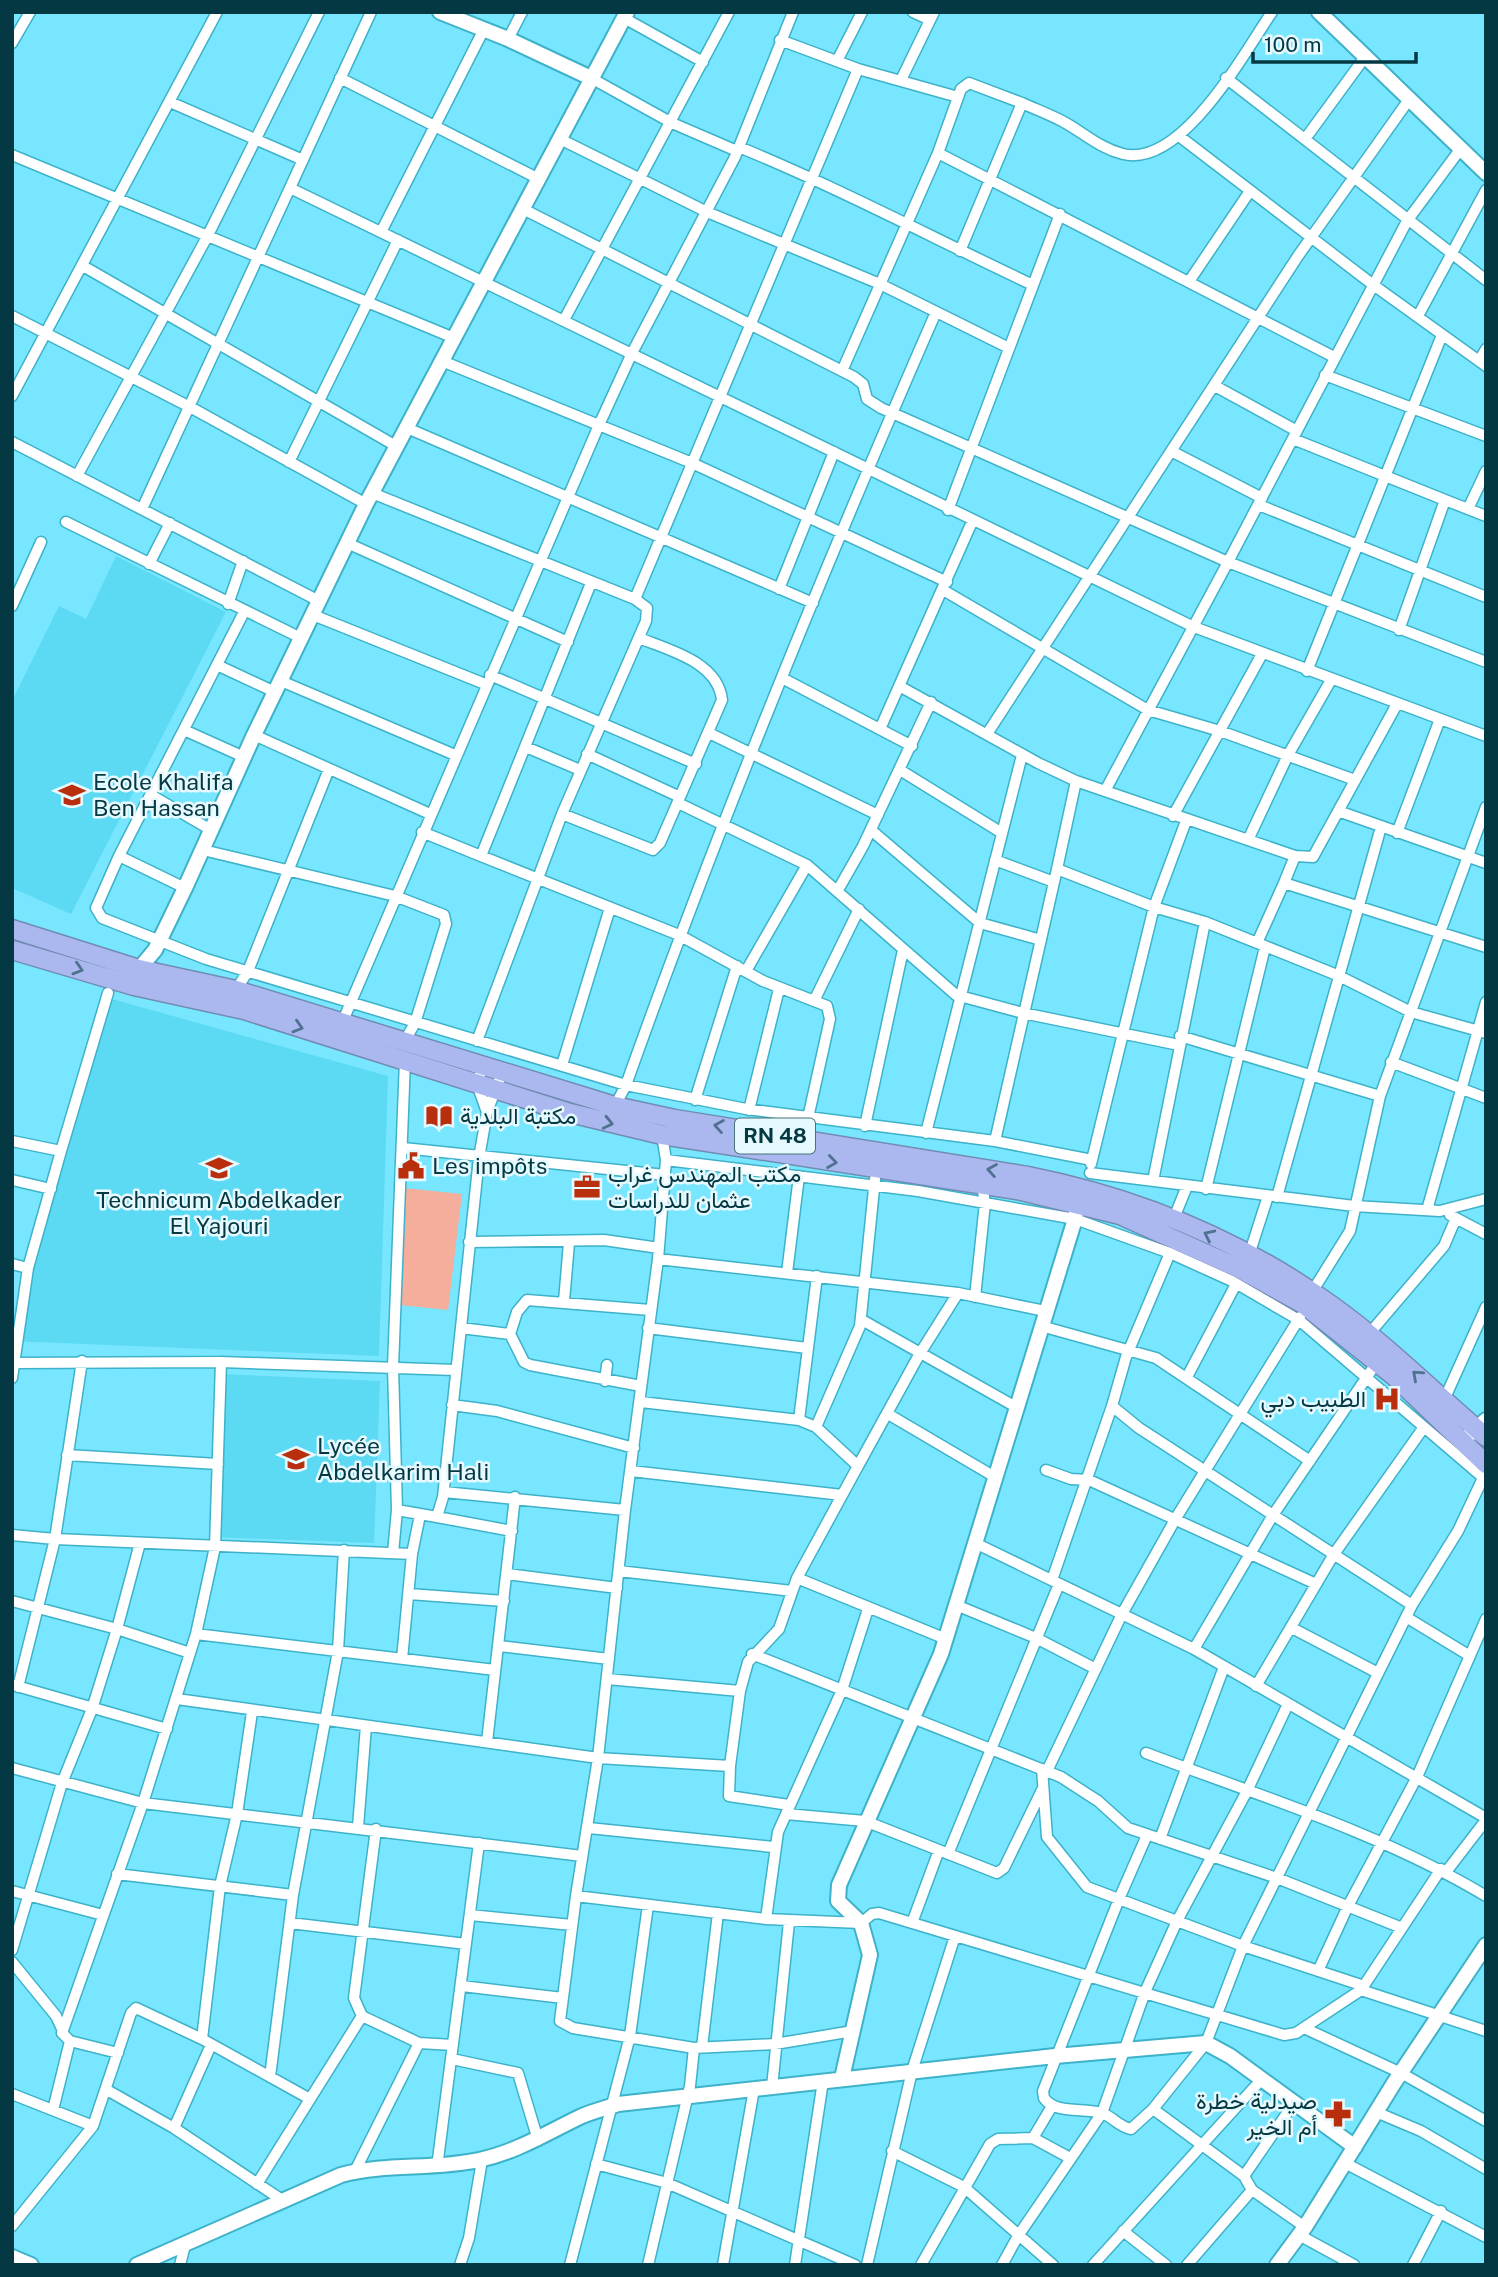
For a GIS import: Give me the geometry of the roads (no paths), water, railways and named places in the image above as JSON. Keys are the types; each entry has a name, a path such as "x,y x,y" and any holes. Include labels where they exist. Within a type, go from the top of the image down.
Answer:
{"highway":[{"name":"RN 48","path":"12,929 136,977 244,1010 404,1051 503,1070 615,1106 1080,1195 1174,1218 1249,1255 1305,1305 1377,1362 1484,1466"},
{"name":"RN 48","path":"12,950 136,977 236,990 342,1023 497,1092 662,1135 872,1167 917,1183 983,1194 1080,1195 1160,1230 1262,1280 1305,1305 1369,1334 1444,1400 1482,1429"}],"street":[{"path":"12,43 30,12"},
{"path":"12,396 217,12"},
{"path":"77,475 207,237 319,12"},
{"path":"142,509 260,260 371,12"},
{"path":"440,12 458,15 591,78 672,123 814,178 905,225 1033,285"},
{"path":"508,39 522,12"},
{"path":"564,320 672,123 729,12"},
{"path":"342,1023 599,425 632,353 738,149 793,12"},
{"path":"837,61 862,12"},
{"path":"901,80 932,16 913,12"},
{"path":"842,371 938,153 962,86 969,83 1022,103 1061,120 1105,148 1124,154 1158,149 1179,136 1195,121 1272,12"},
{"path":"1319,12 1459,151 1486,173"},
{"path":"136,977 158,942 185,888 254,735 369,499 626,15 703,62"},
{"path":"381,232 484,29"},
{"path":"780,40 858,69 958,97"},
{"path":"1305,139 1365,57"},
{"path":"635,599 659,536 786,245 858,69"},
{"path":"340,78 539,179"},
{"path":"1226,78 1486,281"},
{"path":"987,734 1311,237 1408,101"},
{"path":"170,102 303,160"},
{"path":"960,251 1022,103"},
{"path":"1179,136 1372,284 1482,363 1486,349"},
{"path":"560,139 707,212 880,284 1009,348"},
{"path":"1105,791 1261,501 1372,284 1407,221 1459,151"},
{"path":"938,153 1190,280 1334,357"},
{"path":"12,155 260,260 454,338"},
{"path":"290,188 721,396 972,522 1194,627 1486,736"},
{"path":"1418,316 1486,190"},
{"path":"1190,280 1250,191"},
{"path":"523,209 842,371 861,382 865,397 871,403 891,414 1127,520 1399,631 1486,662"},
{"path":"948,510 1060,214"},
{"path":"289,462 317,400 398,240"},
{"path":"83,266 396,446"},
{"path":"615,1106 626,1085 722,825 867,469 936,312"},
{"path":"12,316 190,407 289,462 369,499 645,605 648,611 639,638 562,814 477,1041"},
{"path":"1307,671 1442,334"},
{"path":"442,361 692,463 842,532 945,586 1148,710 1220,731 1355,780"},
{"path":"1325,375 1411,410 1486,436"},
{"path":"1215,386 1295,435 1384,477 1486,516"},
{"path":"407,428 813,603"},
{"path":"12,442 243,561 316,608 488,679 545,699 696,764"},
{"path":"779,589 834,452"},
{"path":"1173,452 1261,501 1357,547 1486,597"},
{"path":"1468,509 1486,471"},
{"path":"1399,631 1418,570 1445,499"},
{"path":"66,522 301,639"},
{"path":"880,729 901,687 972,522"},
{"path":"149,564 170,523"},
{"path":"12,606 41,542"},
{"path":"347,543 568,642"},
{"path":"228,604 243,561"},
{"path":"481,856 591,583"},
{"path":"244,612 120,856 97,912 102,918 158,942 248,971 626,1085 749,1110 995,1141 1092,1160"},
{"path":"562,814 653,850 660,844 696,764 722,700 714,679 689,659 639,638"},
{"path":"1173,816 1262,654"},
{"path":"217,665 455,755"},
{"path":"782,678 912,746"},
{"path":"1248,840 1287,755 1331,680"},
{"path":"901,687 1022,755 1076,780 1186,821 1295,856 1313,857 1397,704"},
{"path":"838,890 878,816 931,702"},
{"path":"1397,833 1440,719"},
{"path":"184,730 244,757"},
{"path":"709,733 878,816"},
{"path":"254,735 430,814"},
{"path":"526,747 580,770"},
{"path":"587,754 679,800 722,825 807,865 961,997 1023,1013 1237,1053 1380,1096"},
{"path":"926,1133 1022,755"},
{"path":"236,990 248,971 329,769"},
{"path":"900,770 1002,833"},
{"path":"995,1141 1076,780"},
{"path":"151,795 211,830"},
{"path":"1486,807 1380,1096 1348,1237 1176,1518 1122,1614 1044,1770 1043,1790 1045,1829 1050,1843 1087,1887 1243,1946 1486,2031"},
{"path":"1338,811 1486,863"},
{"path":"842,2078 870,1955 861,1923 841,1905 838,1893 865,1821 946,1639 1092,1160 1154,907 1186,821"},
{"path":"1249,1255 1273,1196 1311,1075 1337,975 1381,827"},
{"path":"871,830 980,923 1041,940"},
{"path":"422,832 680,935 779,989 827,1006 830,1014 808,1118"},
{"path":"202,850 395,896 440,912 446,918 404,1051 403,1149 393,1367 397,1510 393,1553"},
{"path":"120,856 185,888"},
{"path":"1206,1189 1261,945 1295,856"},
{"path":"995,860 1054,883"},
{"path":"695,1100 741,968 807,865"},
{"path":"1057,869 1154,907 1205,922 1337,975 1410,1012 1481,1032"},
{"path":"1284,883 1486,947"},
{"path":"562,1065 610,908"},
{"path":"814,1001 859,909"},
{"path":"1153,1181 1205,922"},
{"path":"865,1126 903,950"},
{"path":"749,1110 779,989"},
{"path":"12,1378 28,1268 108,993"},
{"path":"1427,1210 1481,1032 1486,1002"},
{"path":"1391,1062 1486,1098"},
{"path":"483,1065 477,1084 488,1112"},
{"path":"437,1517 444,1492 479,1158 488,1112 503,1070"},
{"path":"662,1135 666,1160 665,1175 641,1402 625,1510 589,1828 582,1856 560,2021 562,2025 698,2048 775,2044 853,2031"},
{"path":"12,1141 61,1151"},
{"path":"734,1147 737,1169"},
{"path":"403,1149 665,1175"},
{"path":"666,1160 877,1186 917,1183"},
{"path":"816,1427 838,1383 862,1320 877,1186 872,1167"},
{"path":"787,1273 799,1176"},
{"path":"12,1180 51,1189"},
{"path":"1080,1195 1153,1181 1354,1206 1440,1211 1486,1199"},
{"path":"1174,1218 1187,1186"},
{"path":"975,1297 983,1194"},
{"path":"1080,1195 1170,1253 1236,1284 1305,1305 1368,1379 1424,1427 1484,1466 1458,1531 1412,1605 1243,1946 1206,2043 1153,2109 1131,2129 1102,2113 1052,2106 1044,2098 1043,2091 1147,1835"},
{"path":"1440,1211 1485,1229"},
{"path":"1369,1334 1444,1246 1456,1218"},
{"path":"469,1242 604,1240 658,1254 975,1297 1128,1351 1156,1358 1310,1461"},
{"path":"564,1301 569,1242"},
{"path":"912,1923 1036,1638 1089,1480 1128,1351 1170,1253"},
{"path":"12,1264 28,1268"},
{"path":"799,1420 817,1276"},
{"path":"1187,1377 1236,1284"},
{"path":"958,1293 919,1355 797,1578 779,1629 752,1654 740,1691 730,1766 729,1796 787,1809 865,1821 994,1872 1001,1872 1043,1790"},
{"path":"641,1386 605,1381 524,1362 510,1334 517,1312 527,1300 650,1310"},
{"path":"1444,1400 1486,1307"},
{"path":"862,1320 919,1355 1016,1407"},
{"path":"461,1328 510,1334"},
{"path":"648,1328 807,1348"},
{"path":"82,1362 55,1539 15,1686 167,1729"},
{"path":"118,2053 70,2041 63,2037 63,2031 143,1803 196,1634 215,1548 221,1362"},
{"path":"14,1363 221,1362 456,1370"},
{"path":"1194,1649 1273,1515 1368,1379 1377,1362"},
{"path":"605,1381 607,1365"},
{"path":"641,1402 799,1420 816,1427 858,1466"},
{"path":"452,1405 497,1411 634,1448"},
{"path":"1112,1406 1206,1472 1412,1605"},
{"path":"888,1415 995,1477"},
{"path":"1256,1686 1334,1554 1424,1427"},
{"path":"1461,1442 1482,1429"},
{"path":"67,1455 218,1464"},
{"path":"1046,1470 1071,1479 1089,1480 1316,1584"},
{"path":"631,1471 842,1495"},
{"path":"444,1492 625,1510"},
{"path":"487,1742 515,1497"},
{"path":"397,1510 512,1531"},
{"path":"402,1659 412,1554 420,1515"},
{"path":"12,1535 215,1548 412,1554"},
{"path":"12,1950 62,1783 92,1709 140,1543"},
{"path":"576,1896 789,1922 861,1923 872,1914 879,1913 1284,2035 1304,2028 1362,1988 1443,1871 1486,1819 1194,1649 975,1543"},
{"path":"270,2077 293,1895 338,1651 344,1550"},
{"path":"619,1571 792,1591"},
{"path":"507,1574 617,1587"},
{"path":"797,1578 946,1639"},
{"path":"409,1594 504,1601"},
{"path":"12,1601 117,1629 190,1653"},
{"path":"956,1605 1036,1638 1096,1669"},
{"path":"766,1919 774,1847 787,1809 842,1690 868,1609"},
{"path":"1406,1617 1470,1656"},
{"path":"1318,1971 1348,1906 1417,1777 1486,1619"},
{"path":"1292,1628 1378,1673"},
{"path":"196,1634 495,1670"},
{"path":"499,1646 608,1659"},
{"path":"752,1654 912,1720 1044,1770 1087,1793 1122,1824 1147,1835 1277,1878 1402,1928"},
{"path":"1160,1839 1224,1667"},
{"path":"607,1679 740,1691"},
{"path":"177,1699 252,1712 598,1758 730,1766"},
{"path":"1002,2265 1018,2236 1102,2113 1145,1992 1177,1921 1247,1791 1288,1704"},
{"path":"174,2128 207,2042 220,1886 237,1814 252,1712"},
{"path":"358,1827 366,1727"},
{"path":"1146,1753 1381,1844 1443,1871 1486,1896"},
{"path":"12,1768 143,1803 308,1820 582,1856"},
{"path":"589,1828 774,1847"},
{"path":"376,1829 354,1998 362,2016 419,2043 453,2045"},
{"path":"437,2167 479,1843"},
{"path":"117,1874 293,1895"},
{"path":"12,1891 103,1915"},
{"path":"570,2265 630,2036 648,1905"},
{"path":"648,2265 698,2048 718,1913"},
{"path":"470,1915 572,1924"},
{"path":"772,2087 789,1922"},
{"path":"290,1923 466,1944"},
{"path":"867,2265 912,2071 955,1936"},
{"path":"1277,2265 1302,2231 1401,2073 1486,1945"},
{"path":"12,1962 56,2016 63,2031"},
{"path":"462,1986 563,1998"},
{"path":"12,2226 93,2126 131,2013 136,2008 207,2042 310,2099"},
{"path":"257,2184 362,2016"},
{"path":"1304,2028 1401,2073 1486,2121"},
{"path":"53,2110 70,2041"},
{"path":"355,2171 419,2043"},
{"path":"137,2265 282,2200 355,2171 437,2167 482,2160 538,2140 582,2116 612,2106 1055,2056 1206,2043 1230,2056 1260,2081 1354,2147"},
{"path":"452,2059 518,2073 538,2140"},
{"path":"794,2265 823,2081"},
{"path":"1093,2265 1260,2081"},
{"path":"723,2265 754,2089"},
{"path":"107,2090 174,2128 282,2200"},
{"path":"12,2094 93,2126"},
{"path":"1244,2176 1294,2103"},
{"path":"1033,2138 1052,2106"},
{"path":"1153,2109 1244,2176 1252,2190 1302,2231 1354,2265"},
{"path":"1376,2112 1421,2131 1486,2169"},
{"path":"921,2265 993,2141 1033,2138 1070,2158"},
{"path":"892,2151 964,2187 1053,2265"},
{"path":"460,2265 469,2238 482,2160"},
{"path":"1345,2162 1486,2236"},
{"path":"596,2164 667,2183 855,2265"},
{"path":"1187,2265 1252,2190"},
{"path":"1413,2265 1441,2211"},
{"path":"1123,2231 1166,2265"},
{"path":"180,2265 185,2245"},
{"path":"12,2257 31,2265"}],"place":[{"name":"Ecole Khalifa Ben Hassan","path":"72,795"},
{"name":"مكتبة البلدية","path":"439,1116"},
{"name":"Les impôts","path":"411,1166"},
{"name":"Technicum Abdelkader El Yajouri","path":"219,1168"},
{"name":"مكتب المهندس غراب عثمان للدراسات","path":"587,1187"},
{"name":"الطبيب دبي","path":"1387,1399"},
{"name":"Lycée Abdelkarim Hali","path":"296,1459"},
{"name":"صيدلية خطرة أم الخير","path":"1338,2114"}]}
